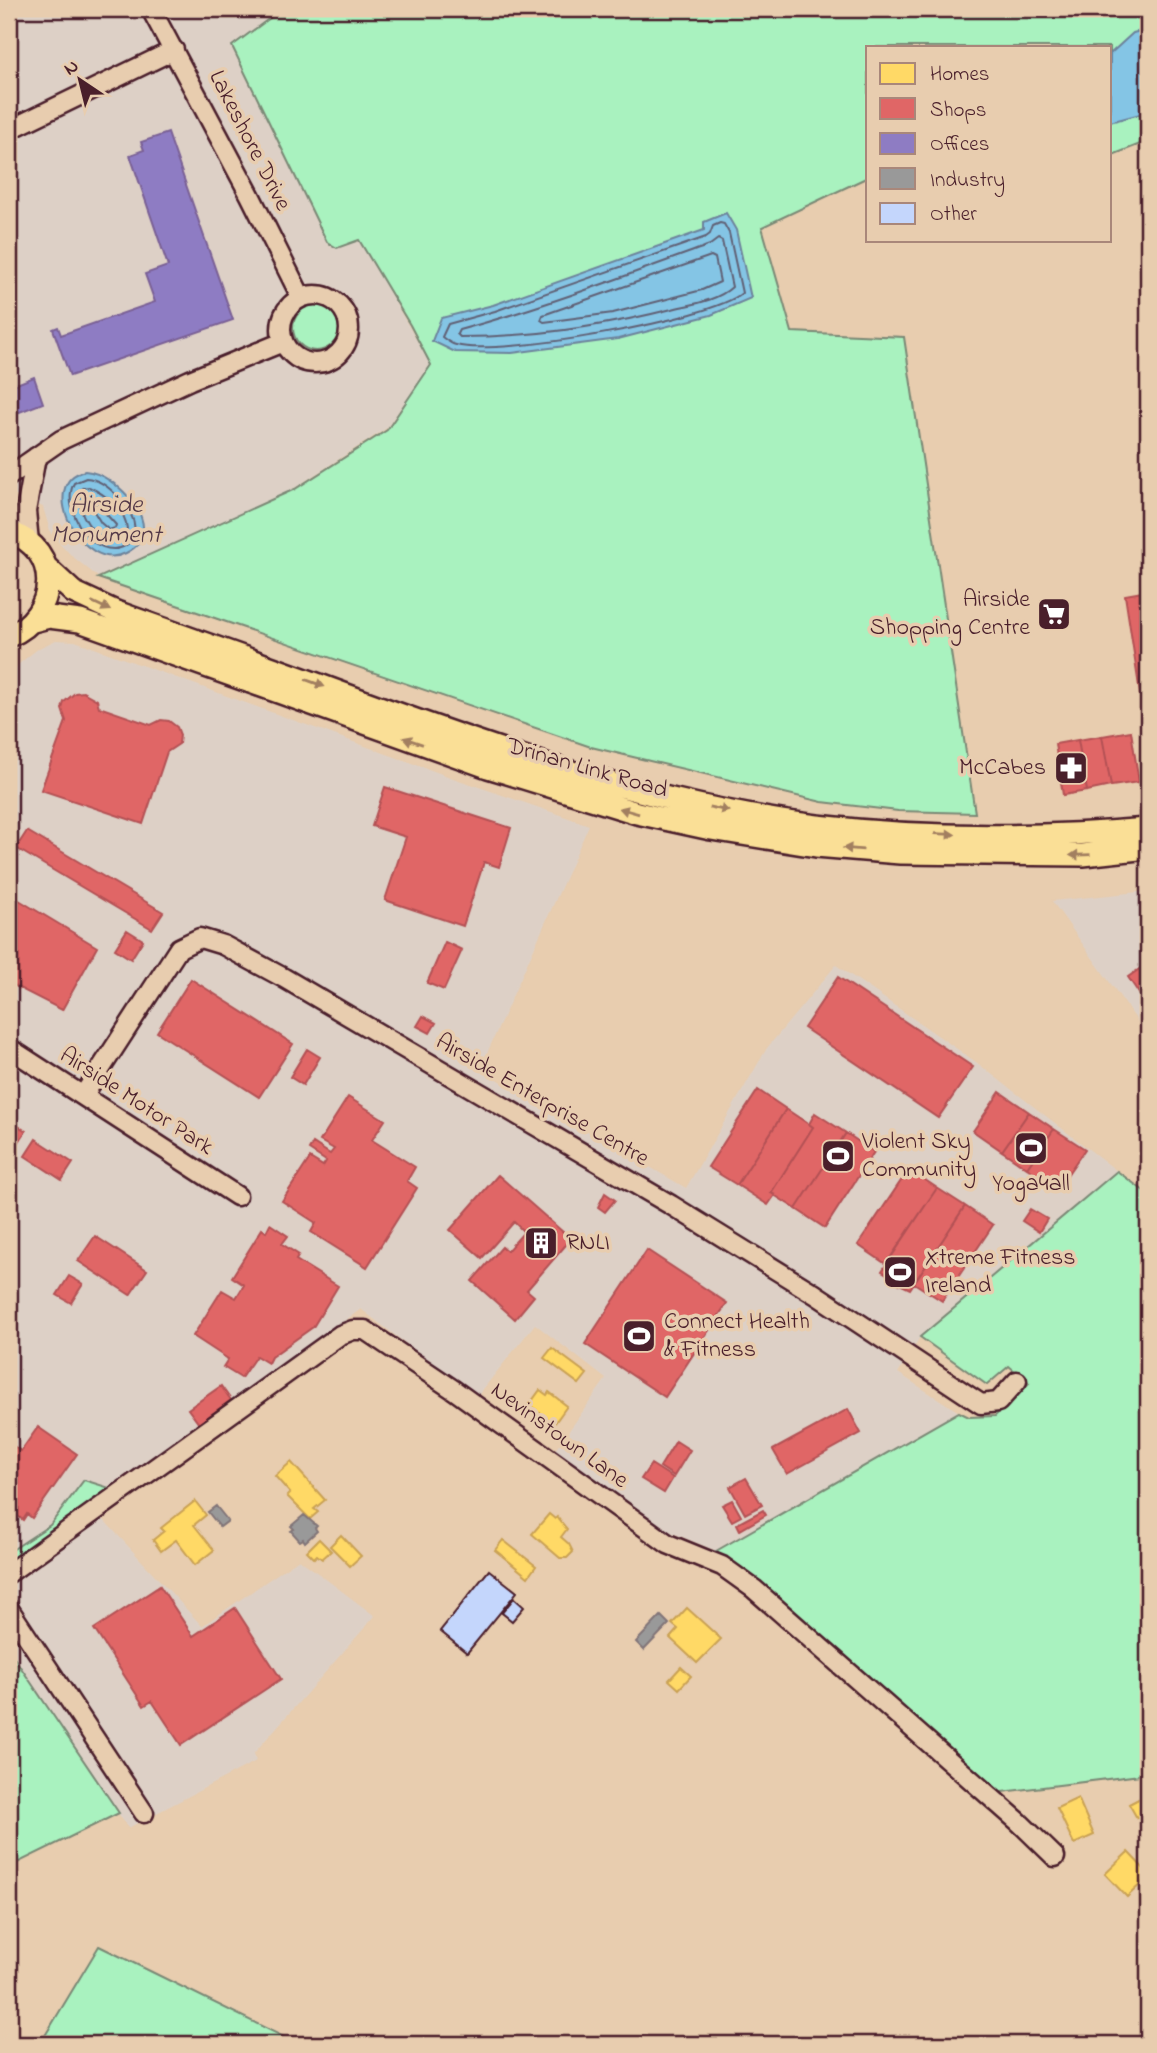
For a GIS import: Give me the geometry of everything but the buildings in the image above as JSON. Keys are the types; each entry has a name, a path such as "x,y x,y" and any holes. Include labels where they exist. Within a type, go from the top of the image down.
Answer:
{"main road":[{"path":"9,532 29,542"},
{"name":"Drinan Link Road","path":"29,542 46,567 74,592 116,612 564,771 719,809 816,826 906,833 1081,835 1148,829"},
{"path":"9,636 21,631 33,621 47,596 46,567"},
{"name":"Drinan Link Road","path":"33,621 49,618 80,621 488,767 637,813 710,829 816,846 900,853 1083,855 1148,848"}],"street":[{"name":"Lakeshore Drive","path":"152,9 301,298"},
{"path":"9,130 174,50"},
{"path":"325,296 335,301 348,319 348,340 336,357 316,364 296,358 283,342 282,321 286,311 301,298 325,296"},
{"path":"9,476 61,440 125,409 283,342"},
{"path":"29,542 26,510 36,457"},
{"name":"Airside Enterprise Centre","path":"83,1097 179,948 200,938 223,945 284,978 671,1205 815,1294 981,1404 998,1402 1017,1381"},
{"name":"Airside Motor Park","path":"9,1048 237,1196"},
{"name":"Nevinstown Lane","path":"9,1573 340,1335 353,1330 365,1330 454,1390 668,1544 722,1566 754,1589 1019,1822 1055,1857"},
{"path":"9,1609 145,1813"}],"shaded area":[{"path":"9,9 282,9 232,46 337,248 359,239 431,365 387,428 281,497 98,577 51,534 43,507 9,493"},
{"path":"56,640 75,641 589,825 480,1069 686,1188 767,1048 836,965 976,1062 1117,1171 920,1337 898,1373 959,1412 716,1551 646,1522 553,1453 606,1379 535,1324 476,1398 361,1309 9,1566 9,677 20,663 39,648"},
{"path":"1148,891 1148,1036 1052,901"},
{"path":"103,1519 202,1626 299,1559 375,1616 254,1753 256,1761 128,1828 9,1649 9,1587"}],"green space":[{"path":"282,9 1148,9 1148,141 1112,155 1112,46 866,46 866,178 762,227 792,332 904,337 975,813 898,811 822,802 591,747 98,578 295,489 387,430 431,365 359,240 337,248 327,242 232,46"},
{"path":"316,305 332,312 339,328 332,344 316,351 300,344 293,328 300,312"},
{"path":"1117,1171 1148,1194 1148,1774 986,1794 715,1563 716,1551 959,1412 969,1417 995,1416 1029,1383 1009,1366 987,1385 920,1337"},
{"path":"84,1480 113,1489 9,1566 9,1552 50,1525"},
{"path":"9,1650 119,1813 9,1867"},
{"path":"99,1946 284,2037 294,2044 40,2044"}],"water":[{"path":"1148,29 1148,112 1112,121 1112,52 1133,33"},
{"path":"726,213 736,230 751,298 711,315 618,339 512,353 455,352 432,341 441,318 493,305 704,230 704,222"},
{"name":"Airside Monument","path":"85,471 98,474 124,492 141,518 143,531 138,543 126,553 110,556 94,551 81,540 70,524 64,508 64,492 71,479"}],"place":[{"name":"Airside Shopping Centre","path":"1054,614"},
{"name":"McCabes","path":"1071,768"},
{"name":"Yoga4all","path":"1031,1148"},
{"name":"Violent Sky Community","path":"838,1156"},
{"name":"RNLI","path":"541,1243"},
{"name":"Xtreme Fitness Ireland","path":"900,1272"},
{"name":"Connect Health & Fitness","path":"639,1336"}]}
